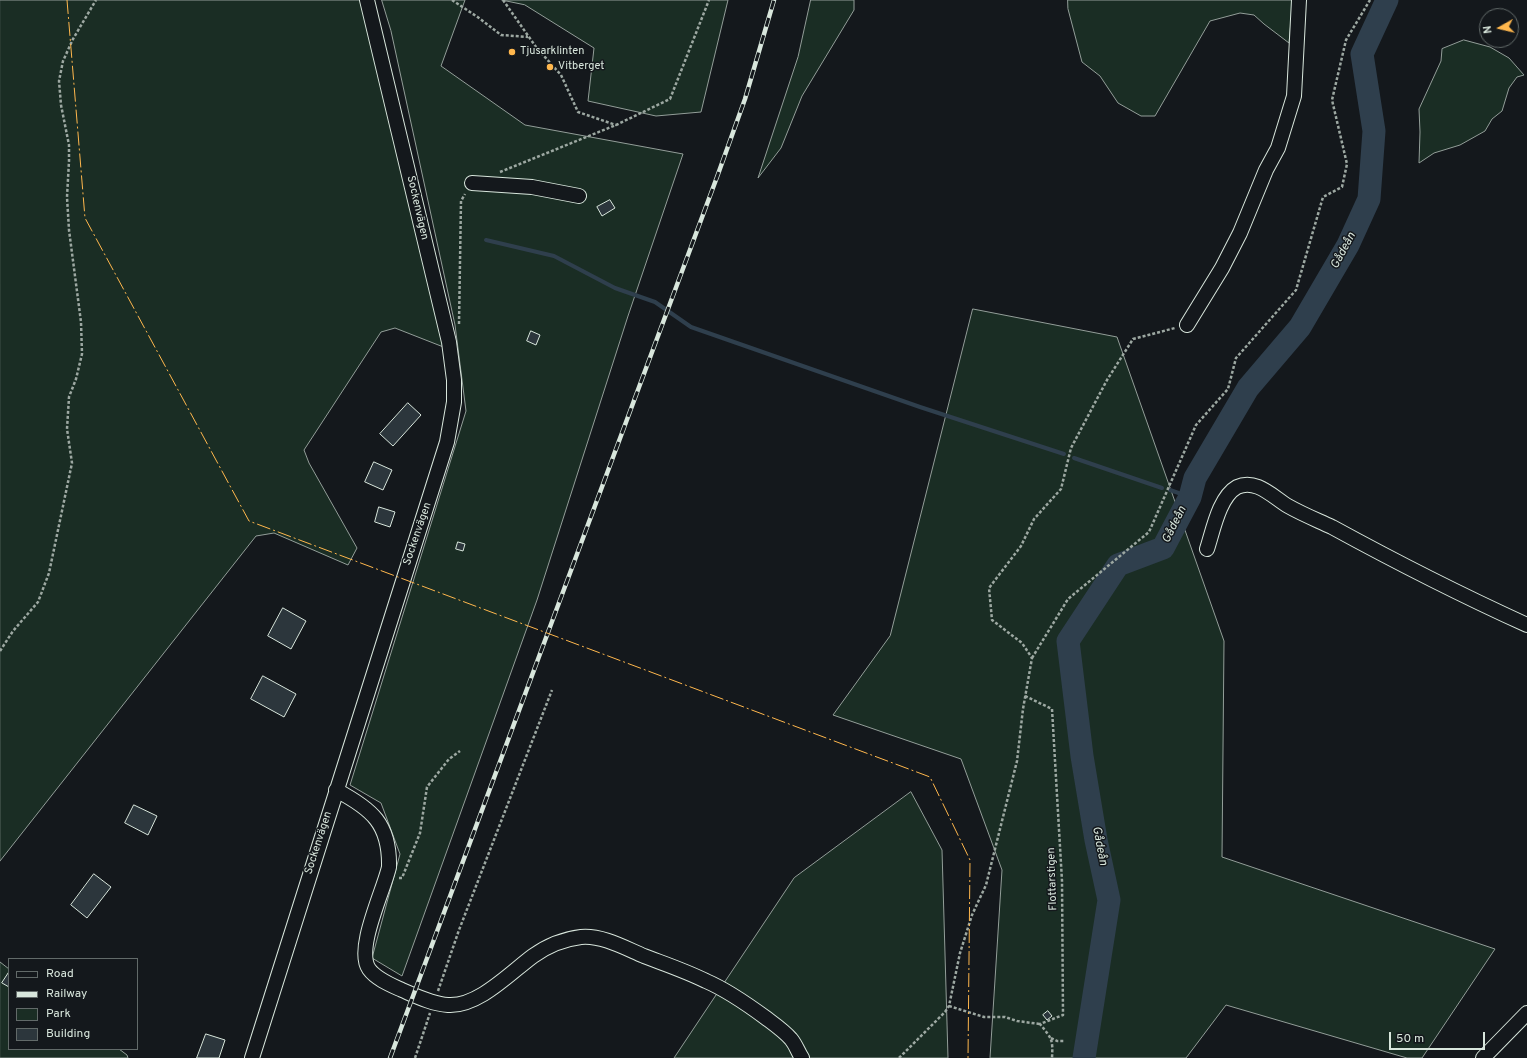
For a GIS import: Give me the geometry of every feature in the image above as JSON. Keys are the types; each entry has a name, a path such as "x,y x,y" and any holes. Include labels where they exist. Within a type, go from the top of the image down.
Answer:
{"street":[{"name":"Sockenvägen","path":"252,1058 447,442 454,402 454,380 449,342 367,0"},
{"path":"1187,325 1222,268 1240,233 1266,170 1278,148 1294,96 1299,0"},
{"path":"472,183 532,187 580,196"},
{"path":"1208,549 1220,508 1228,495 1237,487 1249,484 1257,486 1294,509 1482,605 1527,626"},
{"path":"336,790 358,802 372,814 379,822 387,838 389,867 366,938 364,952 366,964 369,970 383,981 420,998 434,1002 448,1005 465,1003 488,991 544,949 562,941 581,937 592,938 613,943 707,981 730,994 778,1027 792,1040 802,1058"},
{"path":"1483,1058 1527,1012"}],"path":[{"path":"0,651 13,631 38,602 49,572 72,463 68,430 69,397 76,379 82,354 81,322 69,230 67,197 69,145 59,81 63,61 73,39 96,0"},
{"path":"452,0 501,35 528,37"},
{"path":"503,0 528,37 561,75 578,112 616,125"},
{"path":"493,174 616,125 670,99 709,0"},
{"path":"900,1058 945,1012 949,1006 960,953 972,915 986,885 1017,761 1025,696 1032,658 1068,599 1149,532 1196,425 1228,389 1236,358 1296,290 1323,197 1342,187 1347,164 1332,100 1346,40 1370,0"},
{"path":"449,342 459,328 461,201 472,183"},
{"path":"1032,658 1022,643 992,620 989,588 1021,546 1034,519 1061,489 1071,448 1107,380 1133,338 1187,325"},
{"path":"415,1058 459,930 552,690"},
{"name":"Flottarstigen","path":"1025,696 1052,709 1062,881 1063,1015 1040,1024"},
{"path":"386,879 402,878 420,833 427,787 449,759 460,751"},
{"path":"949,1006 984,1017 1005,1017 1017,1021 1040,1024 1051,1038 1057,1041 1065,1041"},
{"path":"1051,1038 1052,1058"}],"green space":[{"path":"0,0 365,0 439,330 446,348 395,328 381,332 304,450 309,463 357,548 348,565 274,533 256,536 0,861"},
{"path":"382,0 465,0 441,66 525,125 683,154 628,316 537,600 402,976 372,958 400,854 381,803 350,785 466,411 455,325 391,31"},
{"path":"502,0 728,0 701,112 656,116 588,101 594,48 525,5"},
{"path":"811,0 854,0 854,10 802,96 781,148 758,178 798,57"},
{"path":"1068,0 1293,0 1289,43 1254,15 1240,13 1210,21 1155,116 1141,116 1118,103 1100,76 1082,62 1068,9"},
{"path":"1464,40 1479,44 1479,48 1492,48 1509,58 1524,75 1517,77 1509,88 1502,111 1492,119 1485,131 1460,145 1434,153 1419,163 1419,109 1441,61 1442,49"},
{"path":"973,309 1117,337 1224,641 1222,857 1495,949 1422,1058 1407,1058 1226,1005 1186,1058 990,1058 1002,870 961,759 833,715 890,636"},
{"path":"911,792 942,850 948,1058 674,1058 794,878"},
{"path":"0,962 8,968 8,1050 120,1050 127,1055 128,1058 0,1058"}],"building":[{"path":"610,200 615,208 602,216 597,207"},
{"path":"531,331 540,335 536,345 527,341"},
{"path":"408,403 421,415 393,446 380,434"},
{"path":"374,462 392,470 383,490 365,482"},
{"path":"379,507 395,512 390,527 375,522"},
{"path":"458,542 465,544 463,551 456,549"},
{"path":"283,608 306,621 291,649 268,636"},
{"path":"263,676 296,694 284,717 251,699"},
{"path":"134,805 157,816 148,835 125,823"},
{"path":"94,874 111,887 87,918 71,905"},
{"path":"8,974 8,986 2,983"},
{"path":"1048,1011 1052,1016 1047,1020 1043,1015"},
{"path":"206,1034 225,1040 219,1058 197,1058"}],"waterway":[{"name":"Gådeån","path":"1084,1058 1109,900 1096,840 1082,756 1068,641 1118,565 1163,548 1190,497 1195,478 1248,388 1300,327 1348,245 1369,199 1374,131 1362,54 1387,0"},
{"path":"486,240 554,256 615,288 655,302 691,327 920,407 1064,454"},
{"path":"1074,458 1162,488"},
{"path":"1170,490 1190,497"}],"railway":[{"path":"390,1058 717,177 745,99 774,0"}],"power":[{"path":"67,0 85,218 249,521 930,777 970,860 968,1058"}],"place":[{"name":"Tjusarklinten","path":"512,52"},
{"name":"Vitberget","path":"550,67"}]}
